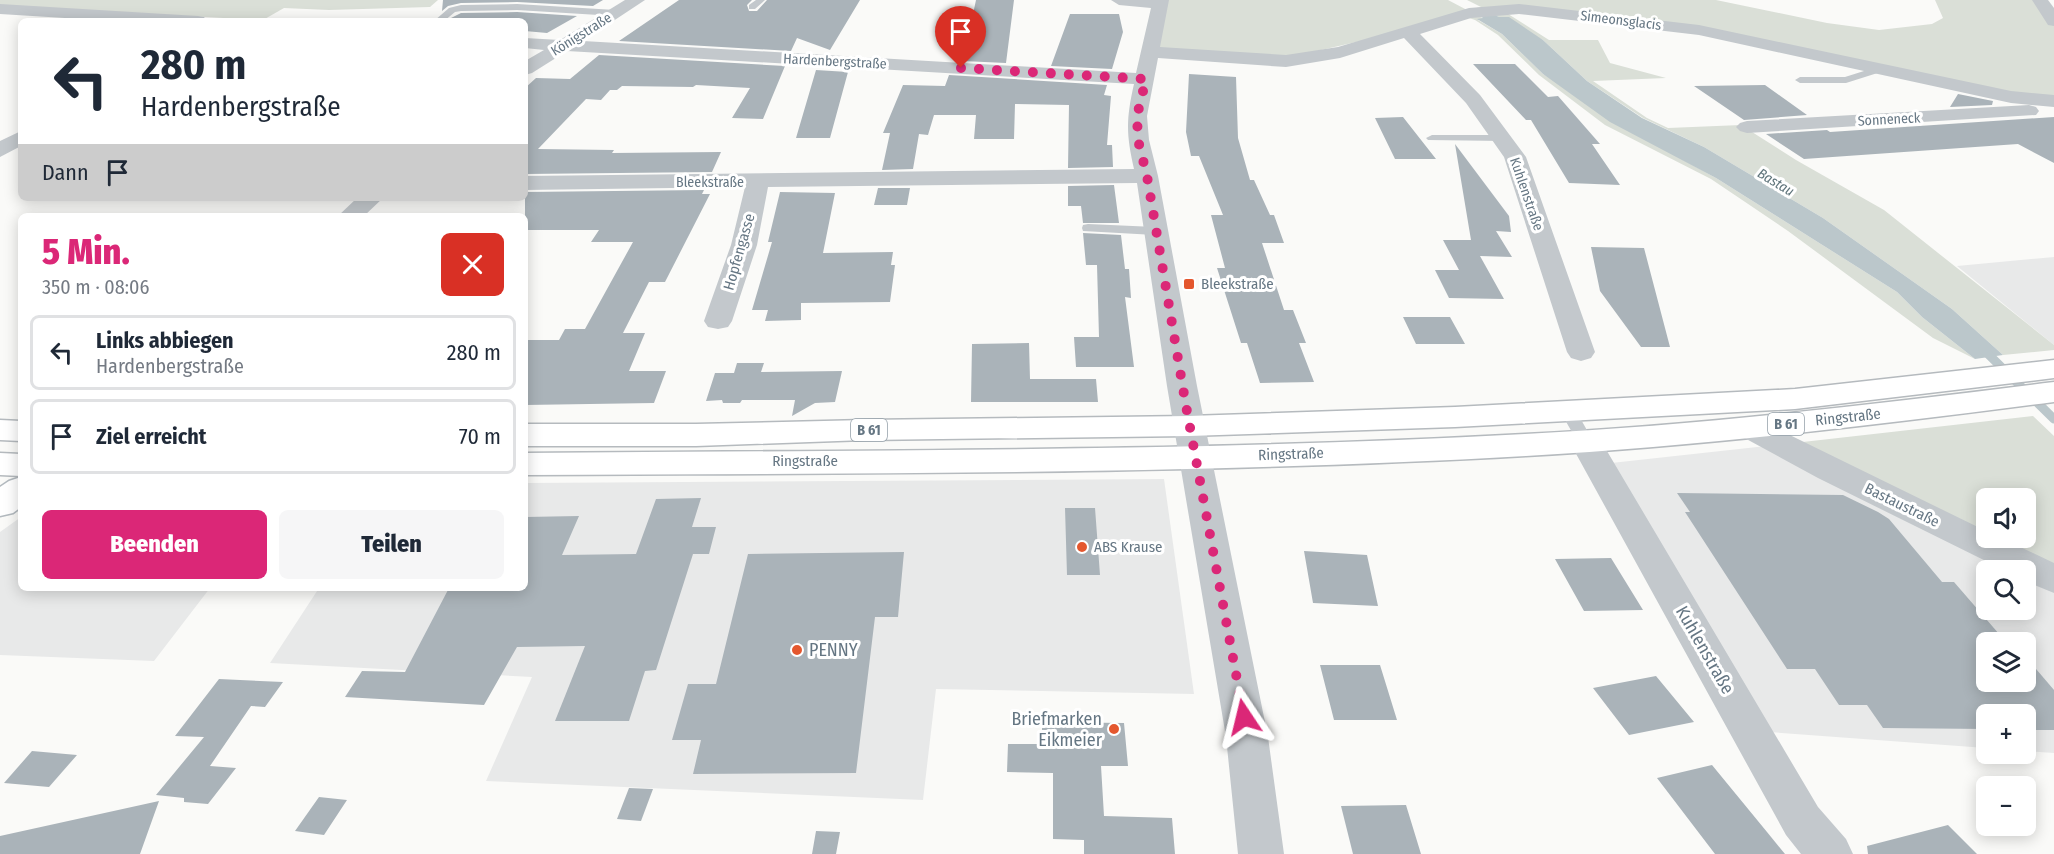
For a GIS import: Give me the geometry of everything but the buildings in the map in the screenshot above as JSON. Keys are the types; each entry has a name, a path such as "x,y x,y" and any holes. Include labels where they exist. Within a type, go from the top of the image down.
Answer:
{"main road":[{"name":"Ringstraße","path":"528,464 1192,442 1577,426 1750,428 2051,377"},
{"name":"Ringstraße","path":"1577,426 1795,399 1977,390"},
{"path":"0,430 18,431"},
{"name":"Ringstraße","path":"528,435 696,435 865,430 1192,442"},
{"path":"0,464 18,465"},
{"path":"0,504 18,491"}],"street":[{"name":"Königstraße","path":"528,67 637,0"},
{"path":"1119,0 1161,2 1137,116 1138,140 1147,176 1192,442 1247,737 1261,854"},
{"path":"2040,0 2054,21"},
{"path":"0,9 149,18"},
{"name":"Simeonsglacis","path":"1152,52 1286,61 1340,52 1469,13 1507,9 1557,12 1699,30 2011,97"},
{"path":"0,19 20,10"},
{"name":"Kuhlenstraße","path":"1408,32 1473,99 1515,157 1581,352"},
{"name":"Hardenbergstraße","path":"528,43 1146,79"},
{"name":"Sonneneck","path":"2011,97 2043,111"},
{"name":"Sonneneck","path":"1748,127 2043,111"},
{"path":"0,150 18,139"},
{"name":"Bleekstraße","path":"528,183 1147,176"},
{"name":"Hopfengasse","path":"718,321 744,245 758,182"},
{"path":"354,213 368,201"},
{"name":"Kuhlenstraße","path":"1577,426 1802,821 1830,854"},
{"name":"Bastaustraße","path":"1750,428 1830,470 2054,579"}],"lane":[{"path":"752,7 761,0"},
{"path":"443,18 452,10 461,8 517,7 615,13"},
{"path":"1800,80 1846,80 1883,68"},
{"path":"1432,138 1503,138"},
{"path":"1088,228 1155,231"}],"shaded area":[{"path":"0,0 438,0 430,7 329,10 284,8 266,18 225,18 0,6"},
{"path":"1163,0 1448,0 1467,10 1481,7 1467,0 1716,0 1827,23 1879,30 1932,24 1943,18 1935,0 2041,0 2054,22 2054,97 2011,97 1699,30 1509,7 1477,15 1484,19 1478,20 1502,34 1543,74 1716,178 1897,292 1922,317 1975,359 1933,338 1788,231 1711,179 1605,125 1539,75 1498,35 1475,20 1466,17 1286,58 1159,48"},
{"path":"1489,12 1505,12 1549,40 1598,40 1610,63 1666,78 1593,81 1647,118 1668,128 1741,125 1796,160 1884,210 2054,345 2054,350 2003,355 1952,309 1823,218 1704,147 1643,118 1587,81 1543,40"},
{"path":"1489,12 1499,17 1509,17 1543,40 1587,81 1642,118 1704,147 1823,218 1952,309 2003,355 1975,359 1922,317 1897,292 1716,178 1610,122 1543,74 1502,34 1477,19 1483,18 1476,14"},
{"path":"2054,257 2054,345 1957,266"},
{"path":"2033,416 2054,436 2054,573 2036,564 2036,560 2027,560 2002,548 2036,548 2036,488 1976,488 1976,536 1785,444"},
{"path":"1785,444 1976,536 1976,548 2002,548 2027,560 1976,560 1976,620 2036,620 2036,564 2054,573 2054,753 2036,752 2036,704 1976,704 1976,747 1741,730 1593,465"},
{"path":"1164,479 1194,694 936,689 923,800 486,781 532,677 270,663 317,591 528,591 528,483"},
{"path":"18,519 18,591 208,591 154,661 0,655 0,532"}],"waterway":[{"name":"Bastau","path":"1983,349 2054,419"}],"place":[{"name":"Bleekstraße","path":"1189,284"},
{"name":"ABS Krause","path":"1082,547"},
{"name":"PENNY","path":"797,650"},
{"name":"Briefmarken Eikmeier","path":"1114,729"}],"route":[{"path":"961,68 1146,79 1137,116 1138,140 1147,176 1186,406 1244,717"}]}
